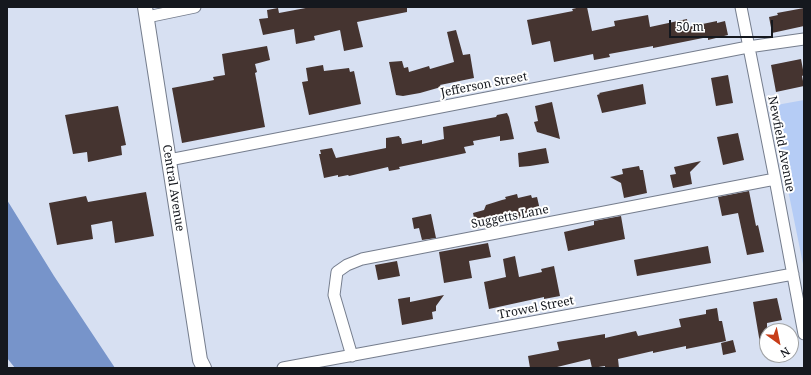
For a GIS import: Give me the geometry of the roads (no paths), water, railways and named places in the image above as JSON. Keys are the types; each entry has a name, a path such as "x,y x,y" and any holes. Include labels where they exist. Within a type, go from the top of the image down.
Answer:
{"street":[{"path":"146,12 195,7"},
{"name":"Newfield Avenue","path":"741,7 804,334"},
{"name":"Central Avenue","path":"146,12 200,360 204,368"},
{"name":"Jefferson Street","path":"169,160 748,47 804,39"},
{"name":"Suggetts Lane","path":"352,356 334,295 337,272 347,265 370,258 775,179"},
{"name":"Trowel Street","path":"283,368 793,274"}]}
